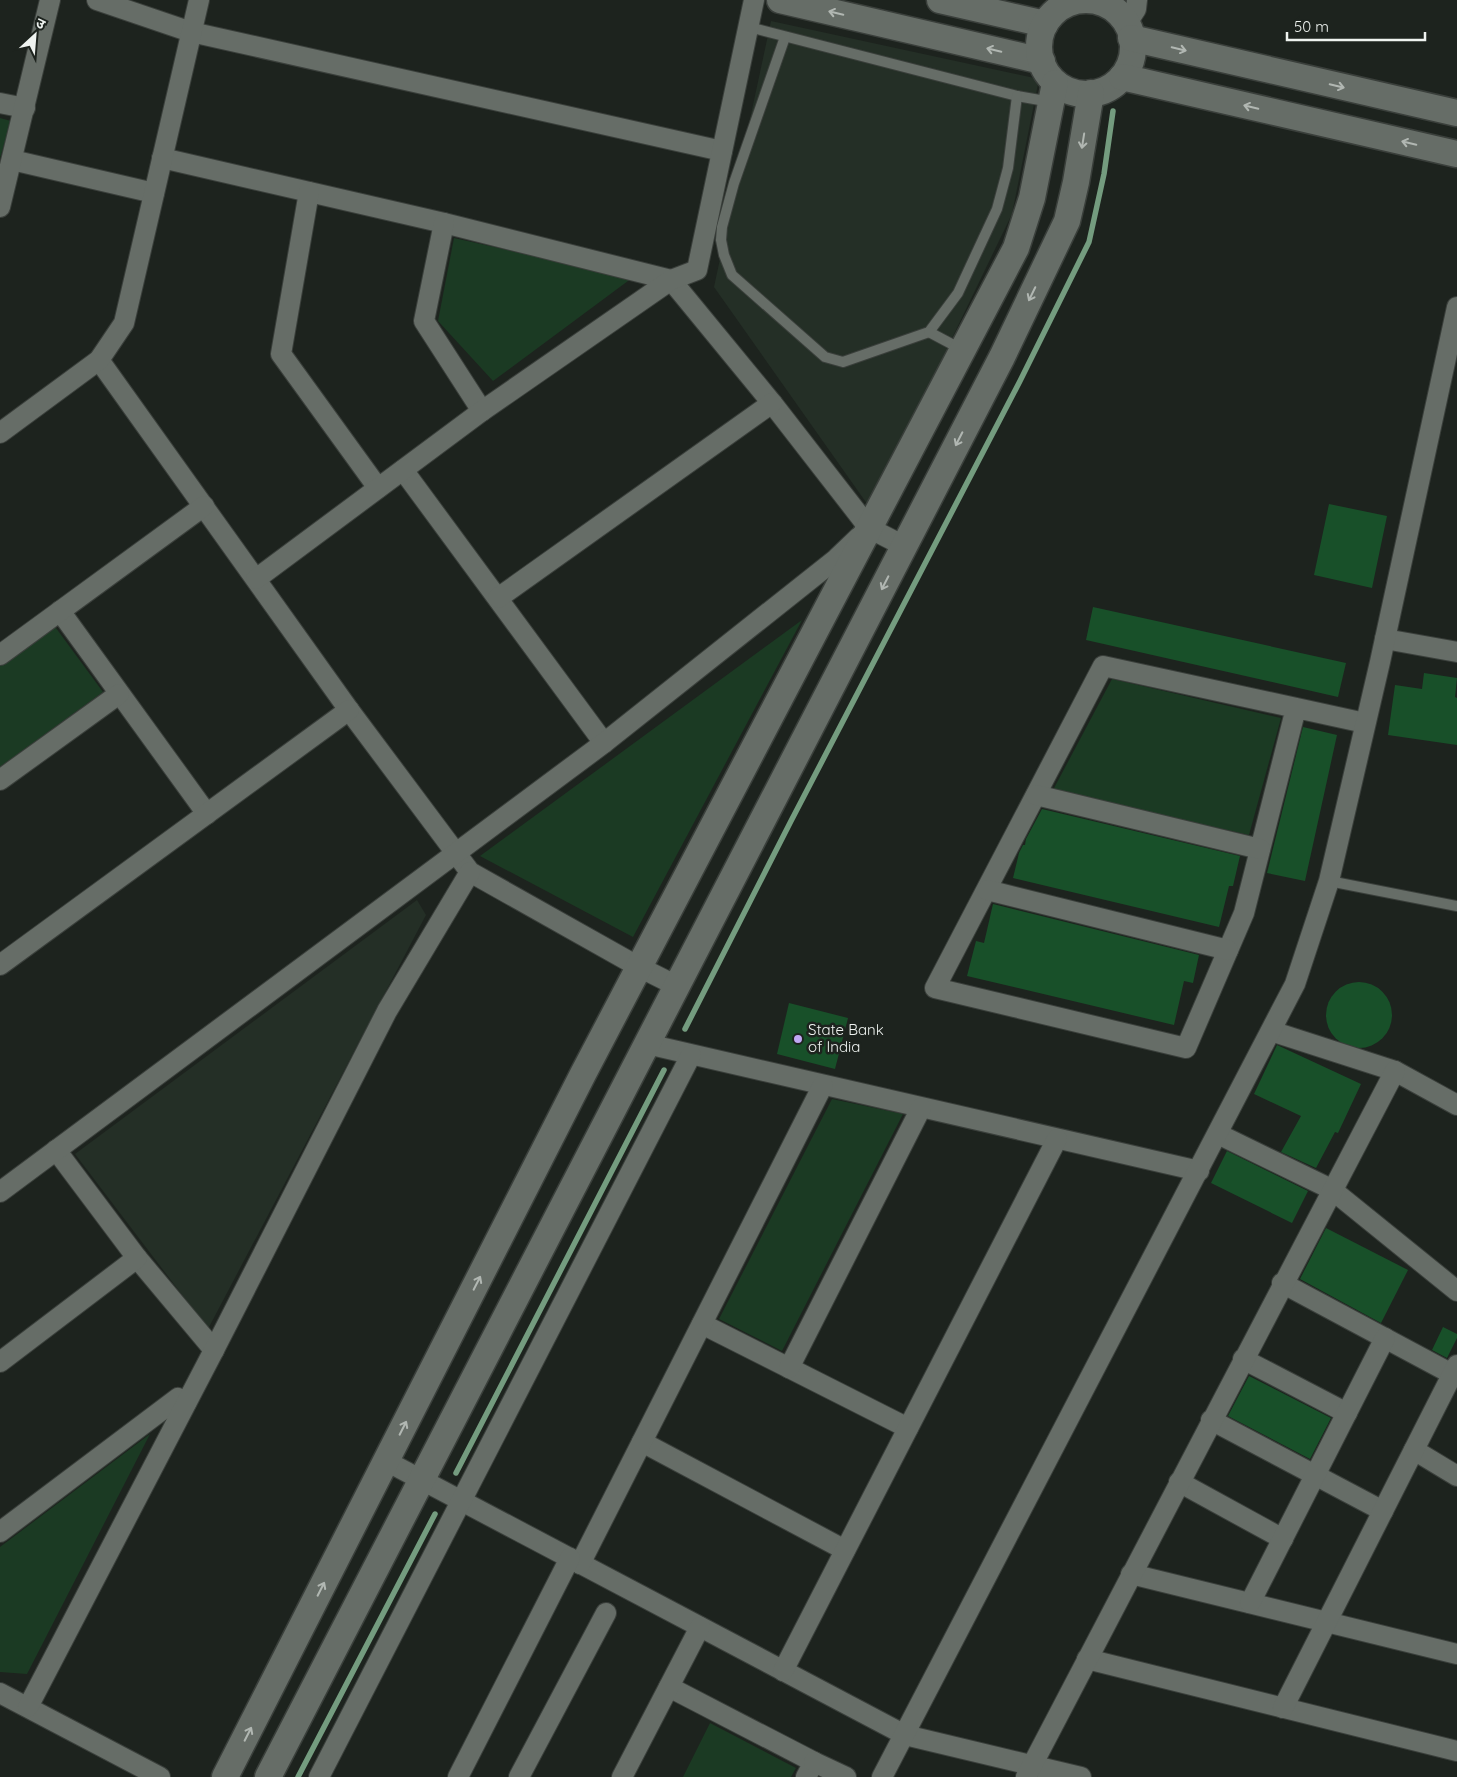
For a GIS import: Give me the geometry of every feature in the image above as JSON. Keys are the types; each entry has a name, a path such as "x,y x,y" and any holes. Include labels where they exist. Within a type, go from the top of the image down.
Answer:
{"street":[{"path":"97,0 191,32 722,151"},
{"path":"0,434 99,360 124,323 199,0"},
{"path":"256,579 482,411 671,280 697,270 754,0"},
{"path":"780,0 1042,61"},
{"path":"940,0 1046,24"},
{"path":"225,1777 639,967 1016,248 1032,198 1054,93 1039,50 1040,34 1048,18 1062,6 1078,0 1106,3 1115,10 1129,31 1133,43 1132,59 1122,77 1109,88 1091,93 1054,93"},
{"path":"1129,31 1137,0"},
{"path":"0,207 25,108 47,1"},
{"path":"1129,31 1457,113"},
{"path":"1122,77 1457,154"},
{"path":"268,1777 1002,357 1067,221 1076,182 1091,93"},
{"path":"0,103 25,108"},
{"path":"162,158 444,223 671,280 772,403 869,528 904,546"},
{"path":"12,160 154,193"},
{"path":"309,192 281,354 378,488"},
{"path":"444,223 424,321 482,411"},
{"path":"882,1777 1295,984 1329,881 1385,639 1457,307"},
{"path":"99,360 349,710 470,872 639,967 677,986"},
{"path":"498,598 772,403"},
{"path":"403,470 604,743"},
{"path":"0,655 204,506"},
{"path":"0,1192 604,743 836,559 869,528"},
{"path":"60,611 207,814"},
{"path":"1385,639 1457,652"},
{"path":"1296,708 1244,914 1186,1048 935,988 1103,666 1365,723"},
{"path":"0,780 119,694"},
{"path":"0,965 349,710"},
{"path":"1036,795 1260,849"},
{"path":"28,1707 387,1012 470,872"},
{"path":"987,890 1228,950"},
{"path":"1271,1031 1394,1071 1457,1105"},
{"path":"647,1044 1199,1171"},
{"path":"319,1777 691,1055"},
{"path":"1029,1771 1394,1071"},
{"path":"458,1777 642,1442 823,1085"},
{"path":"789,1368 920,1108"},
{"path":"1218,1134 1332,1189 1457,1291"},
{"path":"783,1671 1056,1139"},
{"path":"56,1150 137,1258 214,1350"},
{"path":"0,1362 137,1258"},
{"path":"1282,1283 1385,1338 1455,1370 1283,1708"},
{"path":"702,1324 908,1428"},
{"path":"1250,1603 1385,1338"},
{"path":"1243,1359 1347,1413"},
{"path":"0,1532 178,1398 186,1403"},
{"path":"1211,1420 1382,1512"},
{"path":"642,1442 845,1550"},
{"path":"1414,1450 1457,1476"},
{"path":"386,1461 905,1734 1029,1771 1081,1777"},
{"path":"1179,1482 1283,1538"},
{"path":"1131,1574 1457,1654"},
{"path":"520,1777 606,1613"},
{"path":"622,1777 700,1627"},
{"path":"1087,1659 1457,1751"},
{"path":"669,1687 810,1770 846,1777"},
{"path":"0,1692 160,1777"}],"lane":[{"path":"748,27 1017,96 1054,93"},
{"path":"785,37 734,183 722,227 721,240 724,255 732,275 825,357 842,362 929,332 958,293 997,209 1008,168 1017,96"},
{"path":"929,332 962,350"},
{"path":"1329,881 1457,906"}],"shaded area":[{"path":"771,21 1039,79 1012,214 870,508 714,287"},
{"path":"417,900 426,915 208,1329 75,1154"}],"green space":[{"path":"0,118 11,121 0,158"},
{"path":"454,238 632,278 493,381 438,321"},
{"path":"802,620 633,937 480,856"},
{"path":"53,624 103,692 0,767 0,663"},
{"path":"1112,679 1281,718 1249,835 1053,790"},
{"path":"832,1099 903,1114 782,1351 719,1319"},
{"path":"150,1434 27,1674 0,1672 0,1547"},
{"path":"710,1723 796,1768 791,1777 683,1777"}],"building":[{"path":"1329,504 1387,516 1372,588 1314,575"},
{"path":"1093,607 1346,663 1338,697 1086,640"},
{"path":"1424,673 1457,678 1455,697 1457,698 1457,745 1388,735 1395,685 1422,689"},
{"path":"1303,727 1337,735 1305,881 1267,873"},
{"path":"1042,809 1240,856 1233,886 1229,886 1219,927 1013,878 1019,853 1023,845 1025,845 1026,839"},
{"path":"993,904 1199,955 1193,983 1184,981 1174,1025 967,976 976,941 984,943"},
{"path":"1359,982 1371,985 1382,992 1389,1003 1392,1015 1389,1027 1382,1038 1371,1045 1359,1048 1347,1045 1336,1038 1329,1027 1326,1015 1329,1003 1336,992 1347,985"},
{"path":"789,1003 848,1018 835,1069 777,1054"},
{"path":"1277,1045 1361,1084 1338,1133 1335,1132 1316,1168 1281,1152 1301,1116 1254,1094"},
{"path":"1227,1151 1308,1191 1292,1223 1211,1183"},
{"path":"1326,1228 1408,1270 1381,1323 1300,1279"},
{"path":"1443,1327 1457,1334 1457,1338 1447,1358 1432,1350"},
{"path":"1249,1376 1331,1418 1310,1459 1228,1416"}],"waterway":[{"path":"685,1029 1020,381 1089,242 1104,174 1113,111"},
{"path":"456,1473 664,1070"},
{"path":"298,1777 435,1514"}],"place":[{"name":"State Bank of India","path":"798,1039"}]}
